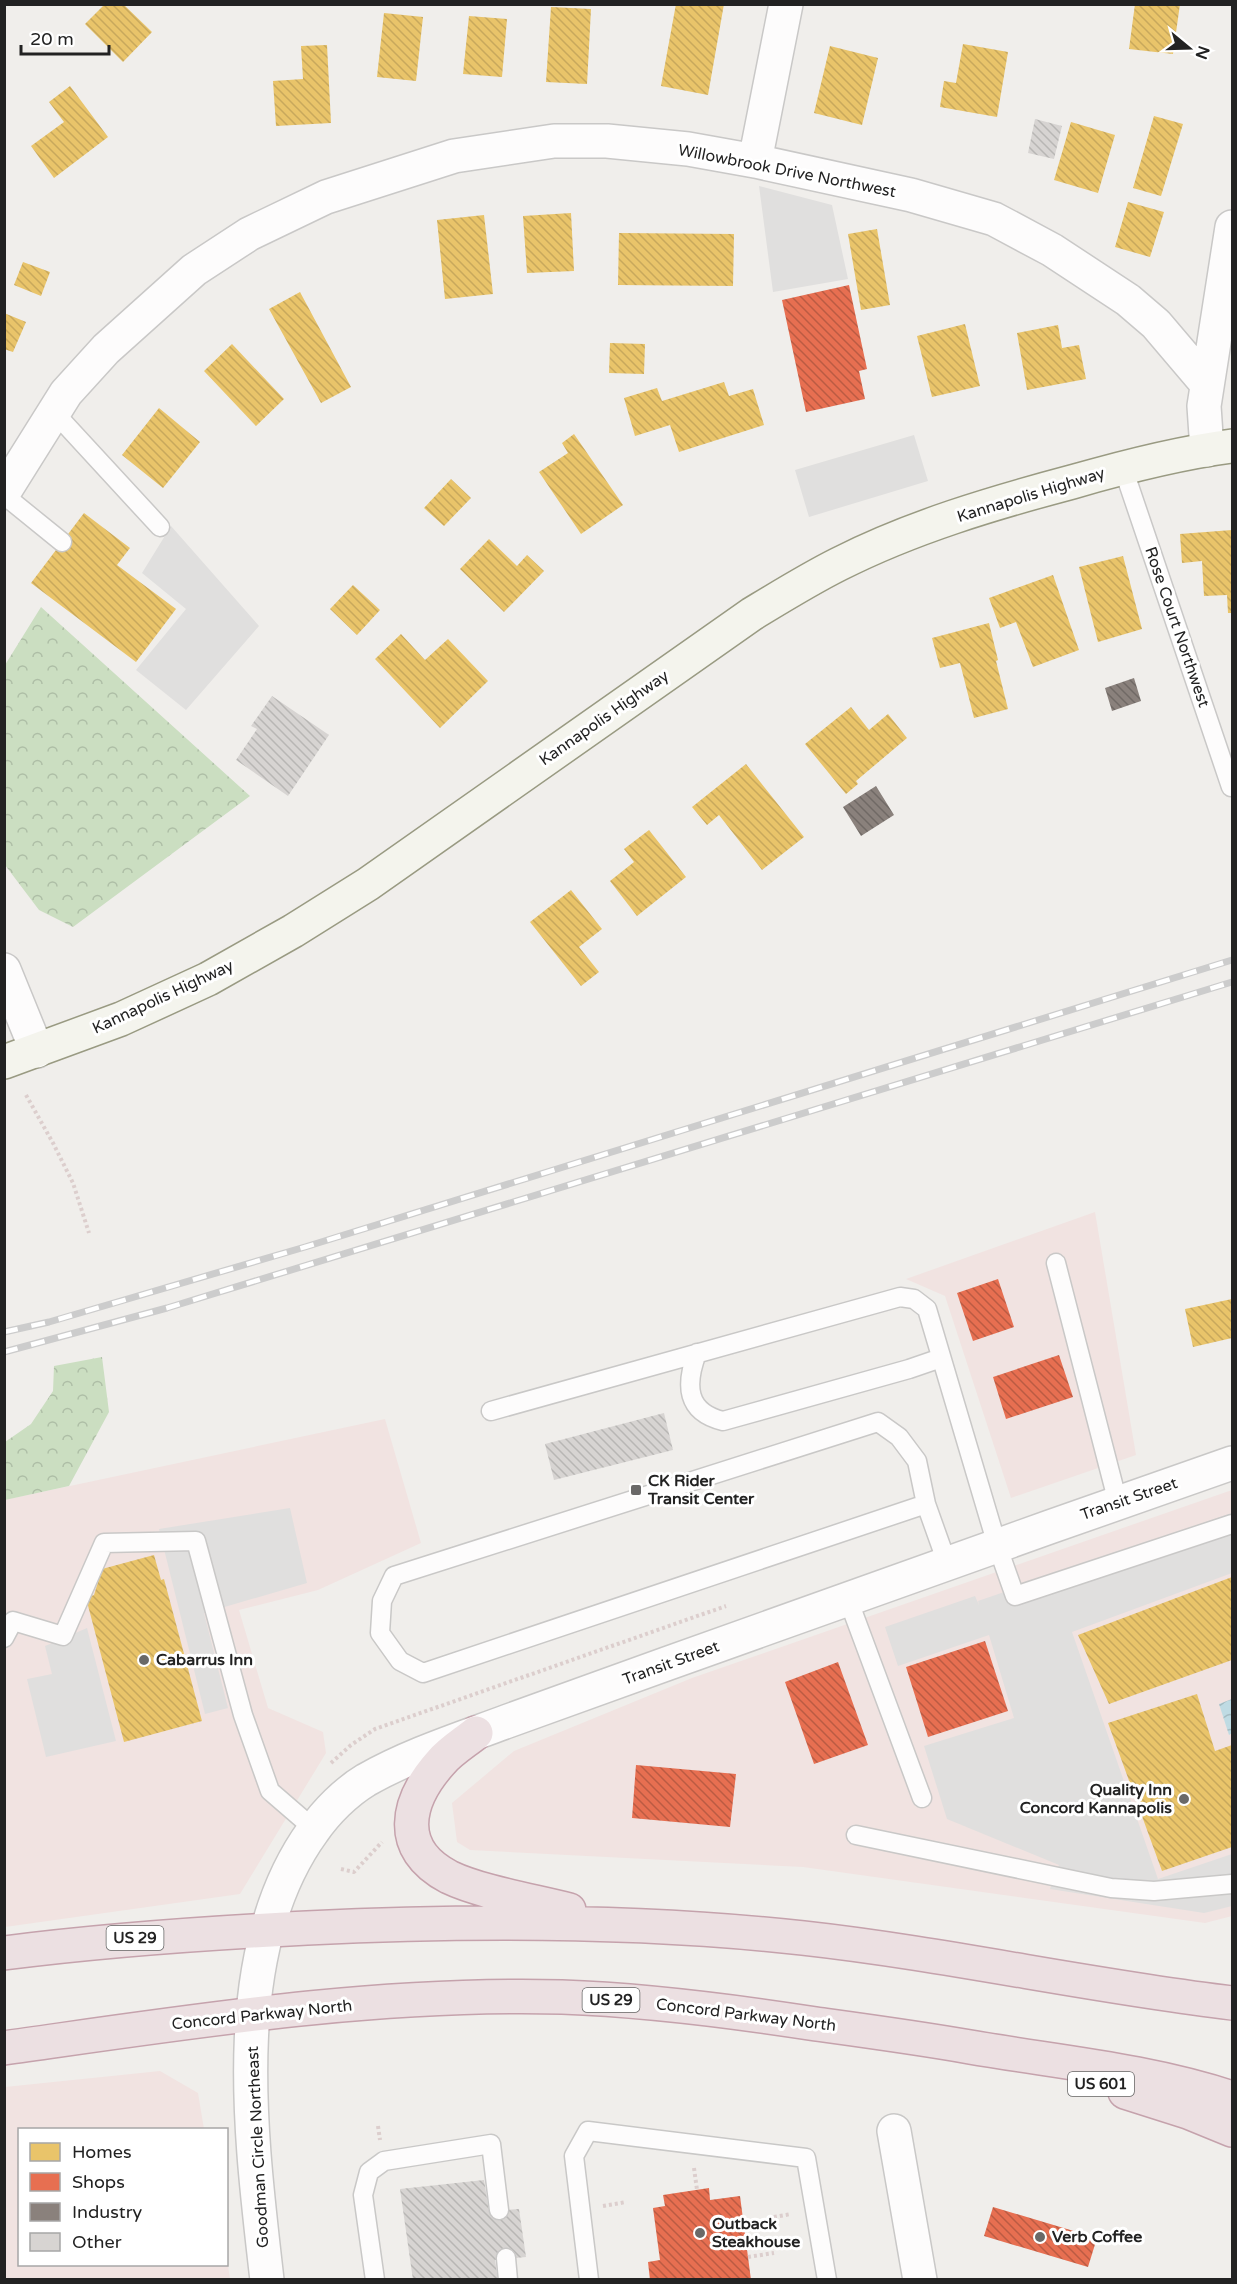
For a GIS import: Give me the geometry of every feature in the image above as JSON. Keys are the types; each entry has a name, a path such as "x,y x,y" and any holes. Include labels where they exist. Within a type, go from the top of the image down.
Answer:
{"highway":[{"path":"476,1733 441,1761 420,1792 410,1819 412,1833 420,1853 433,1867 450,1877 482,1888 641,1927"},
{"name":"US 29","path":"4,1953 157,1936 409,1923 520,1922 641,1927 802,1938 1151,1993 1233,2003"},
{"name":"Concord Parkway North","path":"4,2048 252,2014 409,2000 563,1997 660,2003 741,2012 968,2046 1132,2074 1233,2098"},
{"name":"US 601","path":"968,2046 1156,2101 1233,2130"}],"main road":[{"name":"Kannapolis Highway","path":"4,1062 121,1019 208,979 293,931 368,884 752,614 840,563 894,540 999,501 1123,468 1220,448"}],"street":[{"path":"755,161 786,4"},
{"name":"Willowbrook Drive Northwest","path":"4,493 66,393 106,349 194,270 249,234 326,197 454,156 554,141 607,141 688,149 911,195 994,219 1052,250 1128,300 1156,324 1206,395"},
{"path":"1220,448 1206,395 1233,227"},
{"path":"4,970 37,1051"},
{"name":"Transit Street","path":"252,2014 266,1930 285,1879 314,1829 334,1806 360,1784 424,1753 476,1733 997,1545 1233,1463"},
{"name":"Goodman Circle Northeast","path":"252,2014 255,2157 267,2280"},
{"path":"894,2131 920,2280"}],"lane":[{"path":"54,412 160,527"},
{"name":"Rose Court Northwest","path":"1123,468 1231,787"},
{"path":"4,493 62,542"},
{"path":"1056,1263 1118,1503"},
{"path":"491,1411 900,1297 914,1299 927,1309 997,1545 1015,1596 1233,1524"},
{"path":"697,1353 690,1372 693,1401 706,1417 723,1421 941,1358"},
{"path":"926,1504 423,1673 400,1661 380,1633 382,1601 394,1576 878,1422 899,1437 917,1461 926,1504 947,1563"},
{"path":"4,1638 13,1621 63,1636 104,1543 196,1541 243,1715 270,1791 314,1829"},
{"path":"848,1599 922,1798"},
{"path":"856,1835 1111,1888 1154,1891 1233,1884"},
{"path":"589,2280 574,2156 588,2131 806,2158 827,2280"},
{"path":"375,2280 363,2195 369,2172 384,2160 491,2144 499,2210"},
{"path":"506,2258 508,2280"}],"path":[{"path":"26,1095 73,1183 89,1233"},
{"path":"341,1869 354,1872 382,1842"},
{"path":"694,2168 697,2190"},
{"path":"748,2257 774,2253"}],"shaded area":[{"path":"759,186 832,205 848,279 773,292"},
{"path":"914,435 928,481 809,517 795,470"},
{"path":"171,526 259,626 186,710 136,670 186,609 142,573"},
{"path":"1095,1212 1136,1455 1011,1498 945,1296 906,1279"},
{"path":"385,1419 421,1543 318,1590 239,1610 268,1708 323,1732 326,1753 240,1894 5,1927 4,1500"},
{"path":"1232,1490 1232,1916 1205,1923 803,1867 470,1850 457,1842 452,1803 514,1751 692,1678"},
{"path":"290,1508 307,1583 204,1613 228,1708 205,1714 159,1529"},
{"path":"1232,1513 1232,1573 1072,1632 1158,1879 1232,1854 1232,1906 1204,1913 1050,1889 1059,1865 947,1819 924,1746 1014,1718 989,1635 898,1666 885,1627 975,1596 979,1605 978,1601"},
{"path":"87,1628 116,1741 46,1757 27,1679 52,1674 45,1646"},
{"path":"160,2071 198,2093 204,2128 18,2128 18,2266 228,2266 230,2279 5,2279 5,2087"}],"green space":[{"path":"41,607 250,796 73,927 39,910 5,865 5,665"},
{"path":"102,1357 109,1412 69,1486 5,1500 5,1442 31,1424 53,1391 54,1366"}],"water":[{"path":"1232,1699 1232,1733 1229,1735 1219,1704"}],"building: Homes":[{"path":"105,4 123,4 152,32 123,62 85,24"},
{"path":"676,4 724,4 708,95 661,86"},
{"path":"1135,4 1180,4 1173,54 1129,49"},
{"path":"551,7 591,9 587,84 546,82"},
{"path":"384,13 423,17 416,81 377,77"},
{"path":"469,16 507,19 502,77 463,74"},
{"path":"963,44 1008,52 997,117 940,107 944,81 956,83"},
{"path":"327,45 331,123 276,126 273,81 303,79 301,46"},
{"path":"830,46 878,58 862,125 814,113"},
{"path":"70,86 108,137 54,178 31,146 64,122 49,102"},
{"path":"1154,116 1183,124 1161,196 1133,188"},
{"path":"1071,122 1115,135 1098,193 1054,180"},
{"path":"1128,202 1164,212 1150,257 1115,247"},
{"path":"571,213 574,271 527,273 523,216"},
{"path":"484,215 493,294 445,299 437,220"},
{"path":"877,229 890,305 861,310 848,234"},
{"path":"619,233 734,234 733,286 618,285"},
{"path":"23,262 50,272 41,296 14,285"},
{"path":"300,292 351,387 321,403 269,309"},
{"path":"4,313 26,322 13,352 4,349"},
{"path":"965,324 980,386 932,397 917,336"},
{"path":"1058,325 1062,348 1079,345 1086,379 1027,390 1017,333"},
{"path":"610,343 645,344 644,374 609,373"},
{"path":"232,344 284,399 256,426 204,371"},
{"path":"724,382 729,396 753,389 764,425 679,452 670,425 635,436 624,398 657,388 662,401"},
{"path":"159,408 200,442 163,488 122,455"},
{"path":"574,434 623,505 581,534 539,472 568,453 562,443"},
{"path":"451,479 471,498 444,526 424,508"},
{"path":"84,513 130,548 117,565 176,609 136,662 31,583"},
{"path":"1232,530 1232,613 1228,613 1227,595 1204,596 1202,561 1182,563 1180,534"},
{"path":"489,539 517,566 527,555 544,571 504,612 460,569"},
{"path":"1123,556 1142,629 1098,642 1079,567"},
{"path":"1053,575 1079,650 1033,667 1016,622 1000,628 989,598"},
{"path":"353,585 380,610 357,635 330,609"},
{"path":"989,623 1008,709 974,718 960,663 940,668 932,638"},
{"path":"401,634 425,660 448,639 488,681 440,728 375,659"},
{"path":"851,707 869,730 888,714 907,738 856,781 858,784 846,794 805,744"},
{"path":"746,764 804,837 762,870 719,815 707,825 692,807"},
{"path":"649,830 686,877 637,916 610,881 634,862 624,849"},
{"path":"571,890 602,929 579,947 599,972 581,986 530,922"},
{"path":"1232,1299 1232,1338 1193,1347 1185,1309"},
{"name":"Cabarrus Inn","path":"154,1555 161,1580 164,1579 202,1721 124,1742 86,1598 94,1595 102,1569"},
{"path":"1232,1577 1232,1660 1109,1704 1078,1635"},
{"name":"Quality Inn Concord Kannapolis","path":"1197,1694 1215,1751 1232,1745 1232,1847 1162,1871 1108,1723"}],"building: Shops":[{"path":"849,285 867,369 859,371 865,399 806,412 782,300"},
{"path":"998,1279 1014,1327 973,1341 957,1293"},
{"path":"1059,1355 1073,1397 1006,1419 993,1377"},
{"path":"985,1641 1008,1711 928,1737 906,1667"},
{"path":"838,1662 868,1745 814,1764 785,1682"},
{"path":"636,1765 736,1774 730,1827 632,1818"},
{"name":"Outback Steakhouse","path":"709,2188 710,2200 740,2196 751,2280 650,2280 648,2262 660,2260 653,2208 665,2206 663,2195"},
{"name":"Verb Coffee","path":"993,2207 1097,2238 1088,2267 984,2236"}],"building: Industry":[{"path":"1134,678 1141,701 1112,711 1105,688"},
{"path":"876,786 894,815 861,836 843,807"}],"building: Other":[{"path":"1035,119 1062,126 1054,159 1028,153"},
{"path":"272,696 329,735 288,796 236,760 257,729 251,726"},
{"path":"664,1413 673,1450 554,1480 545,1444"},
{"path":"484,2180 489,2211 519,2209 526,2257 495,2260 498,2280 413,2280 400,2189"}],"railway":[{"path":"4,1332 49,1322 305,1247 1232,960"},
{"path":"4,1352 167,1308 1232,982"}],"place":[{"name":"CK Rider Transit Center","path":"636,1490"},
{"name":"Cabarrus Inn","path":"144,1660"},
{"name":"Quality Inn Concord Kannapolis","path":"1184,1799"},
{"name":"Outback Steakhouse","path":"700,2233"},
{"name":"Verb Coffee","path":"1040,2237"}]}
